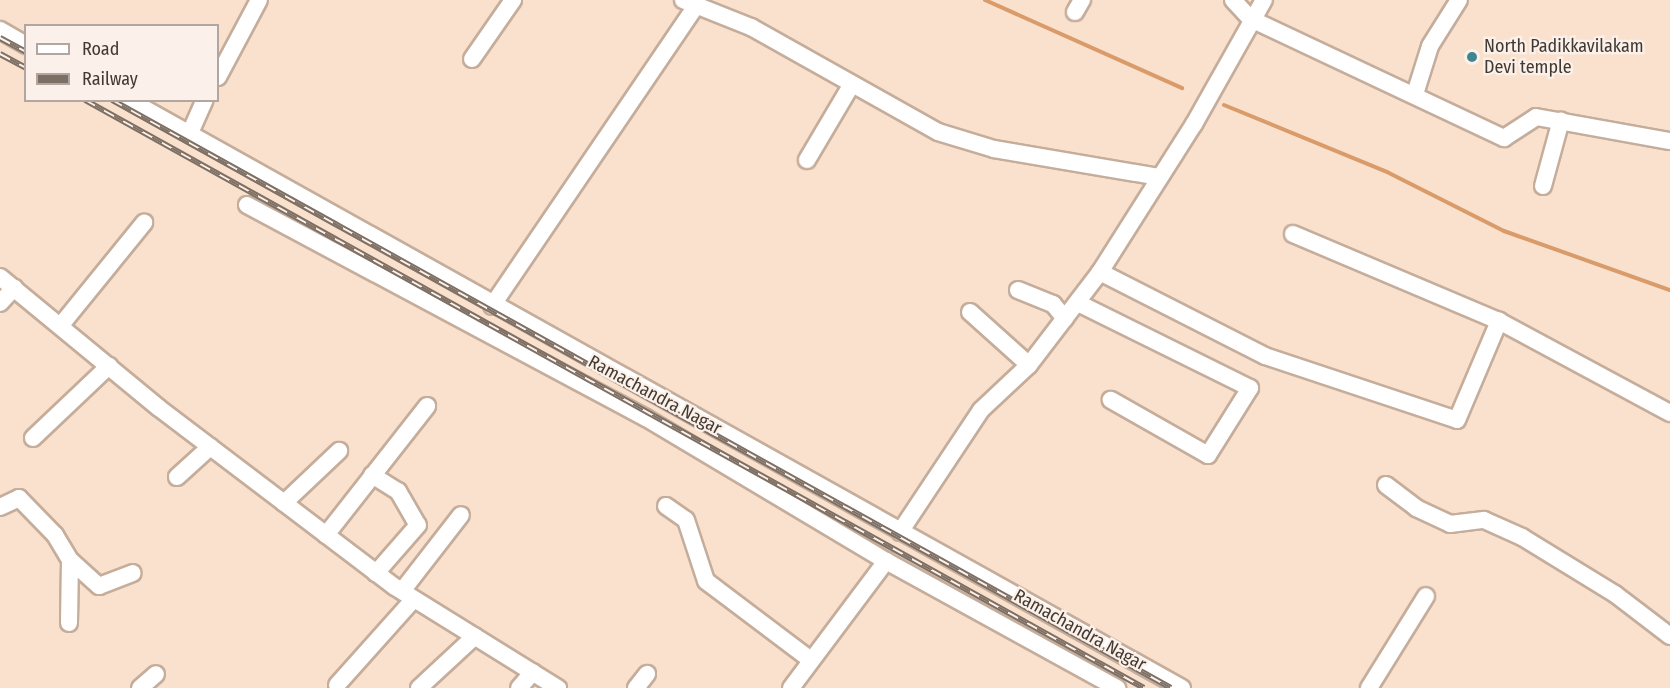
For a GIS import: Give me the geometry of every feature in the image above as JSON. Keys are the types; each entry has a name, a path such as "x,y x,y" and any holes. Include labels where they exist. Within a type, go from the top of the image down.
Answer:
{"street":[{"path":"219,75 259,0"},
{"path":"472,59 513,0"},
{"path":"1233,0 1251,18 1504,138 1536,117 1670,141"},
{"path":"900,532 981,410 1029,365 1100,272 1160,177 1251,18 1264,0"},
{"path":"1415,94 1430,46 1459,0"},
{"path":"492,306 689,3 751,27 938,132 994,149 1160,177"},
{"path":"0,30 24,44"},
{"path":"807,160 852,84"},
{"name":"Ramachandra Nagar","path":"133,102 492,306 1182,688"},
{"path":"190,133 204,102"},
{"path":"1543,186 1561,120"},
{"path":"247,205 646,418 886,561 1117,688"},
{"path":"61,325 144,223"},
{"path":"1293,234 1499,321 1670,413"},
{"path":"1100,272 1265,356 1457,420 1499,321"},
{"path":"0,277 210,447 376,573 558,688"},
{"path":"0,303 14,288"},
{"path":"1018,290 1053,304 1065,318"},
{"path":"1078,303 1251,388 1208,455 1111,400"},
{"path":"970,312 1029,365"},
{"path":"33,438 109,366"},
{"path":"326,535 427,406"},
{"path":"177,477 210,447"},
{"path":"284,503 339,451"},
{"path":"372,475 398,491 418,525 376,573"},
{"path":"1386,485 1416,508 1450,524 1484,520 1522,537 1615,594 1670,636"},
{"path":"0,507 19,498 33,508 70,560 99,586 133,573"},
{"path":"666,506 686,520 706,581 811,660"},
{"path":"338,685 408,595 461,515"},
{"path":"69,623 70,560"},
{"path":"791,688 886,561"},
{"path":"1369,688 1426,596"},
{"path":"419,688 475,636"},
{"path":"519,688 533,672"},
{"path":"140,688 156,674"},
{"path":"636,688 646,674"}],"waterway":[{"path":"985,0 1182,88"},
{"path":"1224,105 1387,172 1504,231 1670,290"}],"railway":[{"path":"0,38 24,51"},
{"path":"0,54 24,67"},
{"path":"89,102 1144,688"},
{"path":"116,102 1171,688"}],"place":[{"name":"North Padikkavilakam Devi temple","path":"1472,57"}]}
